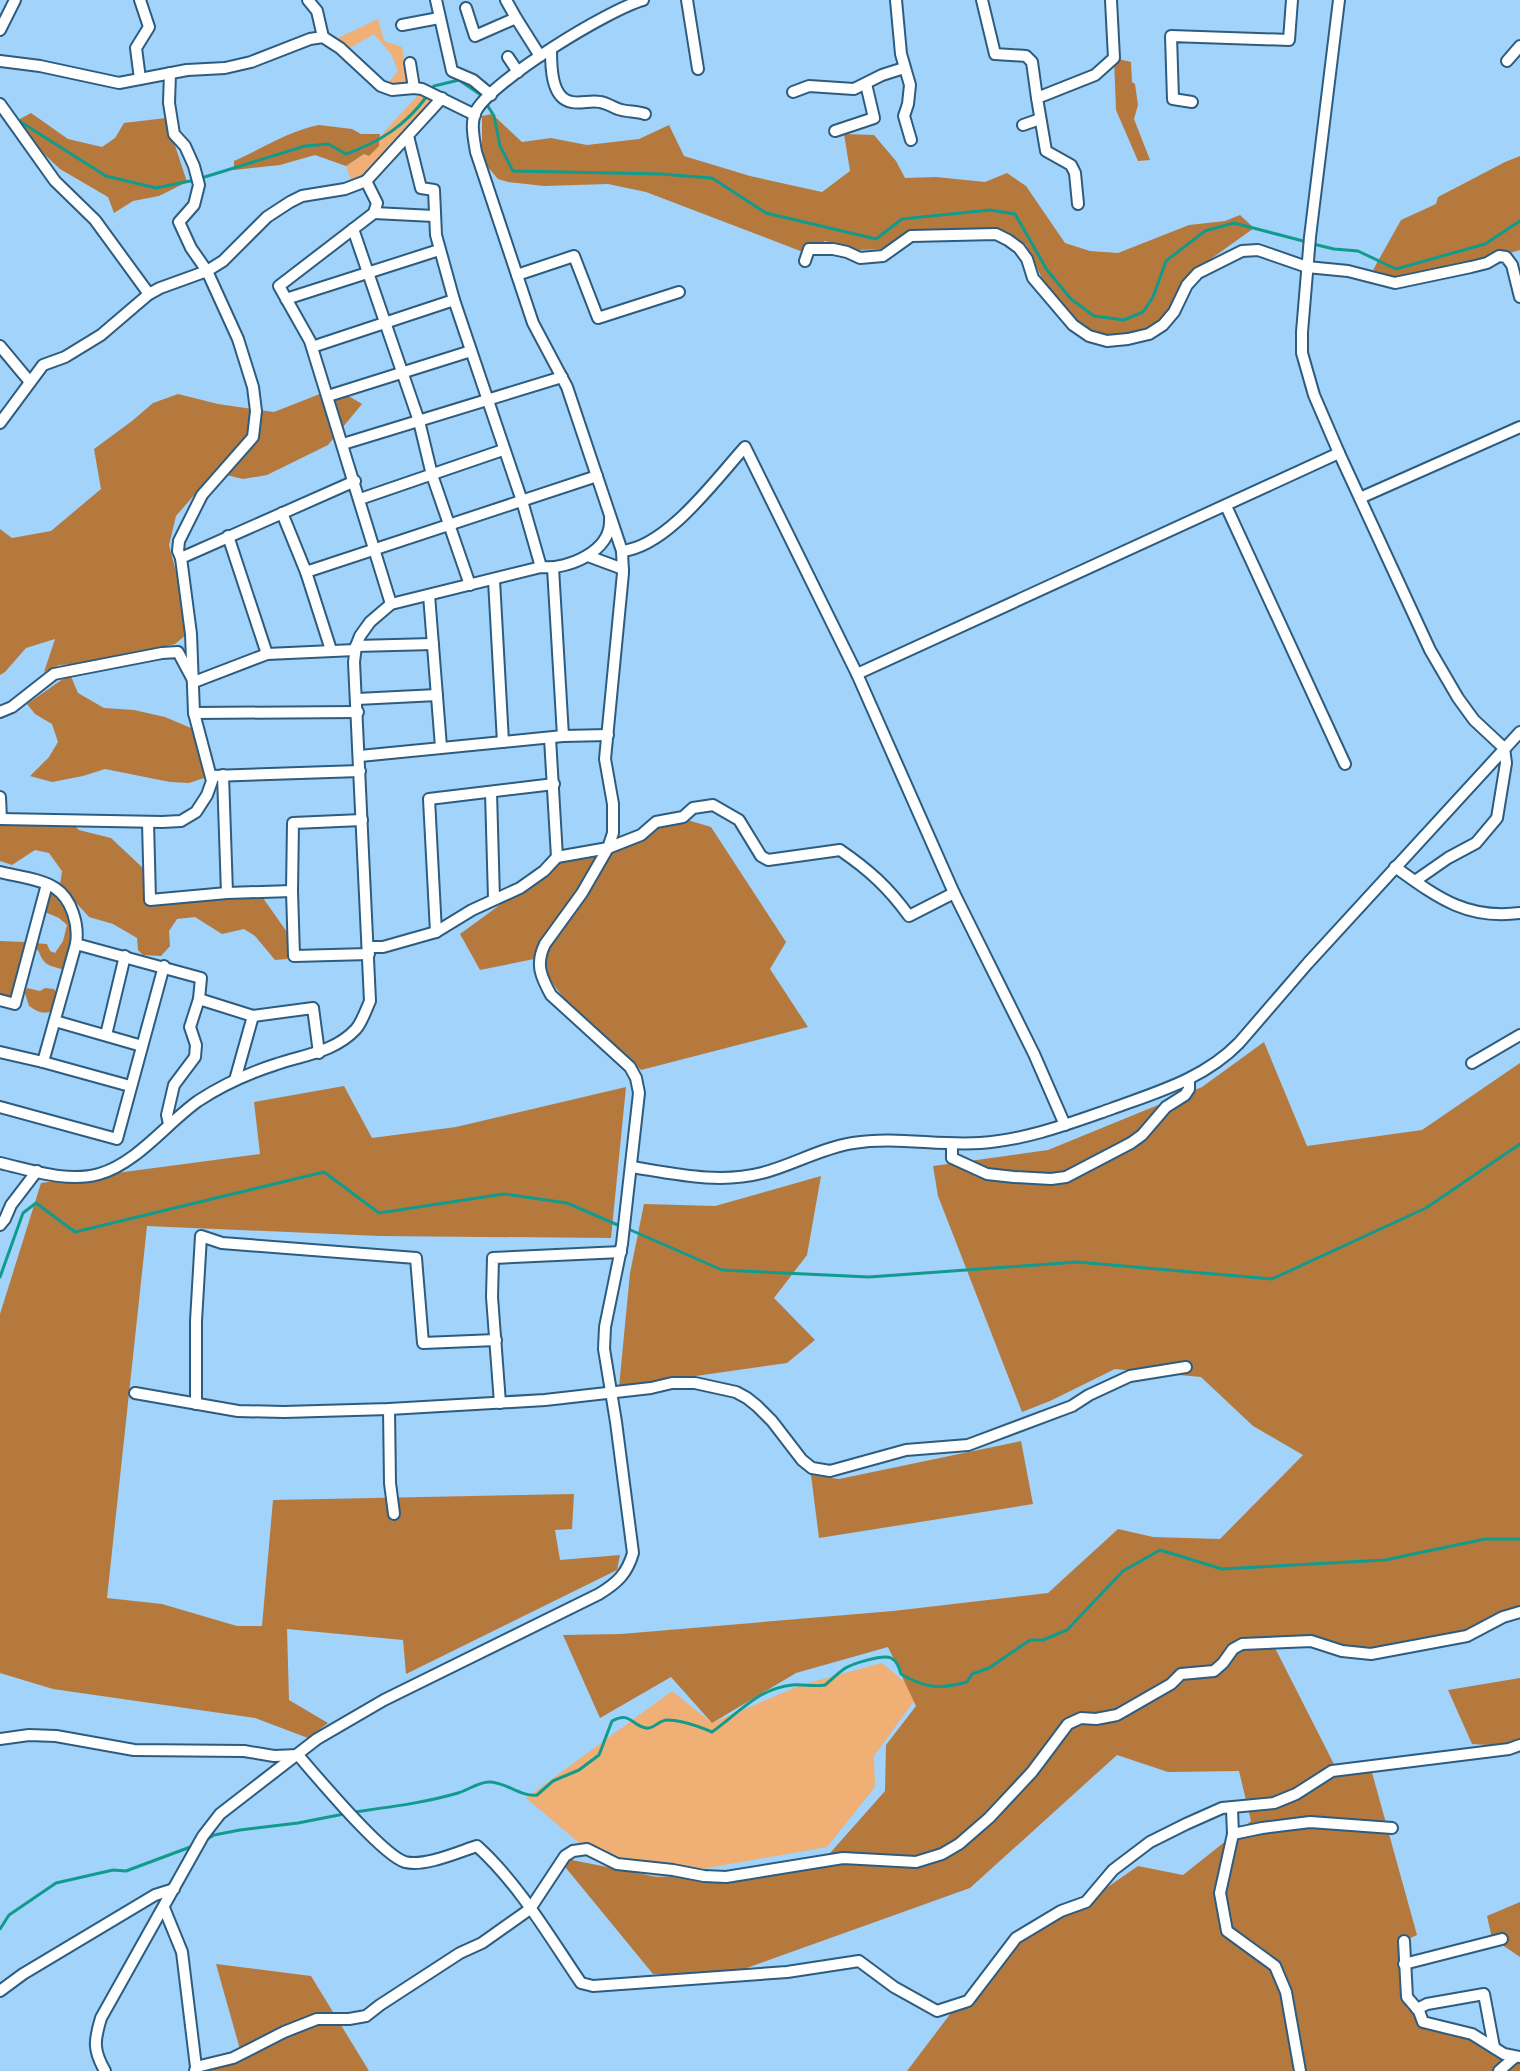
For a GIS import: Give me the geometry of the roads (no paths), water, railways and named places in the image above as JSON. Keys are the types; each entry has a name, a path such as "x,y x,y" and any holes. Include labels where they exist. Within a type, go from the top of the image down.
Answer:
{"street":[{"path":"0,30 15,0"},
{"path":"140,0 149,27 136,48 140,79"},
{"path":"308,0 317,11 323,37"},
{"path":"436,0 452,70 473,80 491,95"},
{"path":"507,0 540,56"},
{"path":"105,2071 95,2050 96,2034 101,2018 209,1826 220,1814 317,1739 384,1701 599,1594 623,1577 633,1553 604,1349 605,1328 622,1248 639,1093 636,1078 630,1067 551,995 542,980 538,964 545,944 582,893 608,848 614,823 605,759 623,569 622,551 610,510 562,377 533,323 476,152 473,135 475,115 478,109 518,72 592,24 641,0"},
{"path":"687,0 698,69"},
{"path":"896,0 904,68 910,85 904,116 911,140"},
{"path":"982,0 995,54 1026,56 1032,62 1046,151 1071,165 1075,173 1078,204"},
{"path":"1037,98 1095,75 1114,58 1110,0"},
{"path":"1192,102 1173,99 1171,36 1289,40 1292,0"},
{"path":"1339,0 1307,264 1302,353 1314,395 1339,453 1443,675 1474,720 1504,748 1506,763 1497,818 1476,843 1448,858 1415,881"},
{"path":"465,8 475,36 516,18"},
{"path":"402,25 439,18"},
{"path":"0,61 40,66 120,82 170,73 225,68 251,62 310,39 323,37 340,48 381,86 398,90 418,88 475,115"},
{"path":"1507,61 1520,46"},
{"path":"551,50 554,81 563,98 571,102 599,101 620,110 634,110 645,114"},
{"path":"508,57 518,72"},
{"path":"410,63 418,88"},
{"path":"793,92 809,86 854,89 882,75 904,68"},
{"path":"170,73 169,103 174,134 185,146 198,177 198,193 194,205 179,222 191,248 207,272 238,339 253,387 256,411 253,437 202,495 179,541 178,551 181,558 191,634 194,713 217,775 227,893"},
{"path":"835,131 874,118 866,84"},
{"path":"0,421 43,364 65,357 101,335 149,294 207,272 224,261 267,217 290,202 302,196 345,189 366,181 408,136 438,97"},
{"path":"2,108 55,181 95,220 149,294"},
{"path":"1023,125 1040,119"},
{"path":"408,136 421,188 434,190 434,216 439,250 453,300 522,501 541,567"},
{"path":"366,181 377,202 374,213 279,286 312,347 391,604"},
{"path":"374,213 434,216"},
{"path":"353,229 419,421 432,475 470,585"},
{"path":"805,261 809,249 833,249 860,258 883,256 911,236 996,234 1019,248 1027,259 1034,278 1073,325 1089,336 1107,341 1149,334 1174,312 1187,285 1198,273 1242,251 1258,250 1307,264 1348,271 1395,283 1487,263 1499,256 1506,257 1512,265 1520,297"},
{"path":"286,299 439,250"},
{"path":"517,275 574,256 598,318 679,292"},
{"path":"312,347 453,300"},
{"path":"0,346 30,382"},
{"path":"328,396 471,351"},
{"path":"343,444 562,377"},
{"path":"1360,498 1520,427"},
{"path":"622,551 635,550 665,531 687,513 745,447 857,674 954,893 1034,1054 1065,1125"},
{"path":"360,499 503,450"},
{"path":"857,674 1339,453"},
{"path":"306,572 597,476"},
{"path":"181,558 354,481"},
{"path":"1226,506 1346,764"},
{"path":"0,1163 66,1177 100,1174 122,1165 197,1102 235,1080 278,1063 319,1053 356,1029 370,1001 355,648 370,622 391,604 541,567 553,568 588,556 603,541 609,531 610,510"},
{"path":"282,513 306,572 331,650"},
{"path":"228,536 267,654"},
{"path":"588,556 623,569"},
{"path":"553,568 563,736"},
{"path":"494,580 502,742"},
{"path":"429,596 441,747"},
{"path":"194,682 267,654 433,644"},
{"path":"0,712 12,707 54,674 162,653 177,652 194,682"},
{"path":"357,699 437,695"},
{"path":"194,713 358,712"},
{"path":"632,1167 725,1179 765,1172 834,1147 854,1143 878,1141 952,1144 1010,1140 1065,1125 1189,1079 1227,1056 1308,963 1520,732"},
{"path":"360,756 563,736 608,735"},
{"path":"550,738 557,857"},
{"path":"0,797 0,819 181,821 196,812 217,775 360,771"},
{"path":"436,932 429,799 554,784"},
{"path":"491,792 494,899"},
{"path":"362,820 293,823 294,956 369,951 436,932 494,899 520,888 544,871 557,857 608,848 641,835 656,822 683,817 693,808 713,805 739,820 761,856 768,860 840,850 867,869 896,897 909,916 954,893"},
{"path":"148,822 150,900 227,893 292,891"},
{"path":"1395,867 1450,904 1469,911 1504,915 1520,913"},
{"path":"0,872 57,888 70,906 77,932 76,944 43,1062"},
{"path":"0,1000 15,1004 47,884"},
{"path":"76,944 164,966 201,978 199,999 190,1027 196,1045 195,1057 174,1085 167,1115 169,1125"},
{"path":"106,1035 126,956"},
{"path":"0,1107 117,1139 164,966"},
{"path":"199,999 253,1016 313,1008 319,1053"},
{"path":"235,1080 253,1016"},
{"path":"55,1021 142,1046"},
{"path":"1472,1063 1520,1035"},
{"path":"0,1052 130,1086"},
{"path":"952,1144 952,1158 987,1174 1014,1178 1066,1177 1142,1135 1166,1107 1185,1095 1189,1089 1189,1079"},
{"path":"0,1225 11,1205 37,1171"},
{"path":"196,1404 195,1321 201,1236 222,1243 416,1258 423,1342 496,1340"},
{"path":"500,1403 492,1297 493,1258 622,1248"},
{"path":"135,1393 238,1411 261,1412 389,1409 576,1398 683,1382 709,1385 736,1392 758,1406 802,1460 812,1468 830,1471 906,1450 968,1445 1072,1406 1089,1395 1130,1376 1186,1367"},
{"path":"389,1409 390,1483 394,1514"},
{"path":"164,1908 182,1952 196,2069 233,2058 284,2032 317,2019 349,2019 366,2016 530,1909 565,1856 573,1851 587,1850 617,1864 726,1877 843,1858 916,1862 933,1857 959,1844 989,1818 1032,1772 1068,1724 1081,1718 1096,1719 1117,1715 1171,1684 1181,1674 1214,1671 1233,1649 1242,1644 1311,1641 1342,1651 1371,1654 1467,1636 1503,1617 1520,1612"},
{"path":"0,1739 29,1735 56,1736 134,1750 244,1751 274,1756 298,1755"},
{"path":"298,1755 371,1835 393,1855 405,1862 422,1863 477,1846 491,1859 530,1909 581,1983 593,1986 787,1972 859,1961 894,1987 937,2011 968,2001 1016,1938 1061,1911 1086,1902 1113,1870 1150,1842 1210,1813 1222,1808 1232,1809 1274,1803 1296,1794 1332,1771 1509,1749 1520,1745"},
{"path":"1232,1809 1233,1834 1220,1893 1227,1930 1275,1966 1286,1992 1300,2071"},
{"path":"1233,1834 1311,1822 1392,1828"},
{"path":"0,1991 23,1974 155,1895 174,1889"},
{"path":"1404,1964 1502,1939"},
{"path":"1404,1941 1407,1997 1417,2009 1423,2022 1472,2034 1504,2054 1518,2057"},
{"path":"1417,2009 1427,2004 1484,1994 1494,2047"},
{"path":"1499,2071 1518,2057"}],"waterway":[{"path":"431,90 434,86 459,80 481,95 494,116 500,146 513,171 661,174 712,178 766,213 876,239 902,219 990,210 1015,214 1047,270 1071,299 1094,316 1124,320 1143,312 1153,297 1166,261 1205,231 1234,223 1307,242"},
{"path":"16,119 106,176 156,188 195,180 305,146 328,144 346,154 370,144 401,124 427,96"},
{"path":"1313,244 1358,251 1396,269 1485,244 1520,221"},
{"path":"626,1228 722,1270 869,1277 1077,1262 1272,1279 1426,1208 1520,1144"},
{"path":"0,1277 23,1213 36,1203 75,1232 324,1172 379,1213 504,1194 567,1203 620,1226"},
{"path":"354,1812 432,1799 458,1793 488,1782 494,1782 525,1794 537,1795 553,1781 579,1770 599,1755 612,1721 618,1718 627,1718 649,1728 664,1720 678,1721 712,1732 749,1703 769,1691 792,1685 825,1685 848,1667 874,1658 891,1658 899,1667 901,1674 918,1683 949,1686 967,1682 972,1674 989,1668 1030,1640 1043,1640 1067,1630 1123,1571 1160,1550 1222,1569 1385,1560 1485,1539 1520,1539"},
{"path":"204,1841 214,1835 344,1814"},
{"path":"0,1929 9,1915 56,1883 113,1870 126,1871 193,1846"}]}
